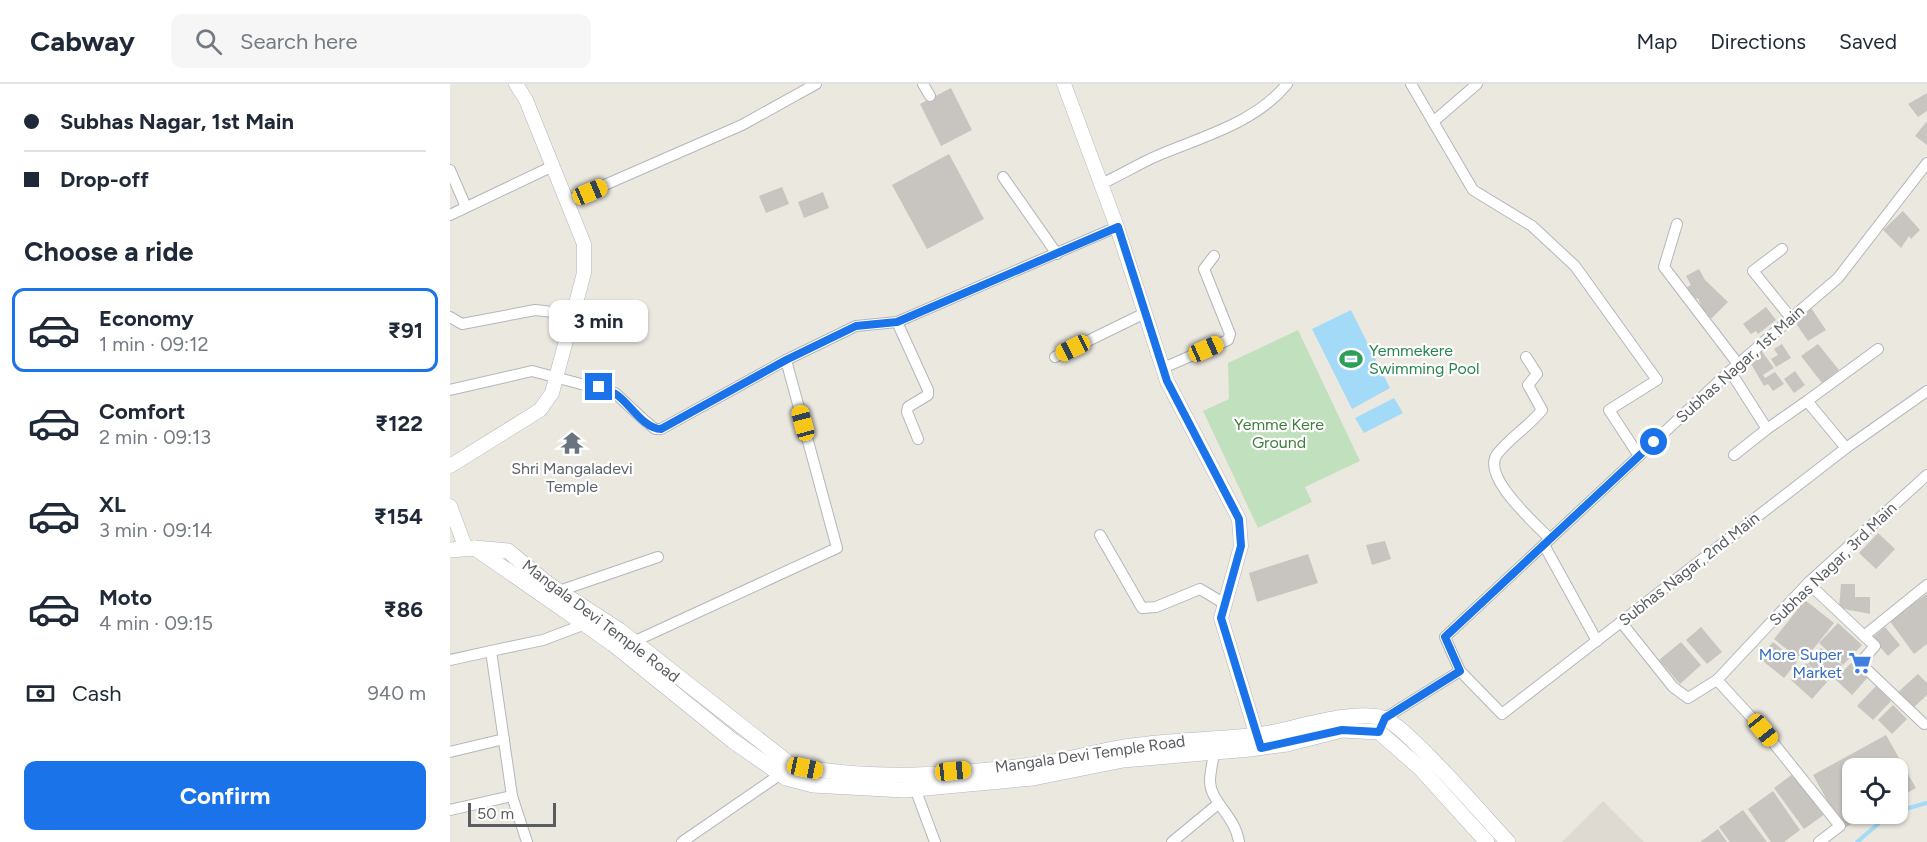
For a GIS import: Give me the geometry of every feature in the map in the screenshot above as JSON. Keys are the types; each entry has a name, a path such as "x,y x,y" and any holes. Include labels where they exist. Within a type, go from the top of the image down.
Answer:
{"main road":[{"name":"Mangala Devi Temple Road","path":"450,550 471,548 508,551 559,591 633,642 786,771"},
{"name":"Mangala Devi Temple Road","path":"471,548 613,644 786,771 819,771 912,782 1033,778 1123,760 1214,752 1348,716 1382,725"},
{"path":"1382,725 1487,842"},
{"path":"1382,725 1426,754 1508,842"},
{"name":"Mangala Devi Temple Road","path":"912,782 1039,764 1129,746 1258,741"}],"street":[{"path":"450,466 540,410 552,393 571,314 584,273 585,244 526,100 516,84"},
{"path":"568,201 742,125 816,84"},
{"path":"923,84 930,96"},
{"path":"1064,84 1118,227 1163,368 1239,519 1241,546 1221,618 1258,741"},
{"path":"1101,184 1157,156 1233,126 1276,98 1287,84"},
{"path":"1411,84 1473,189 1532,226 1575,266 1657,380 1610,410 1639,456"},
{"path":"1433,122 1477,84"},
{"name":"Subhas Nagar, 1st Main","path":"1460,671 1445,637 1734,368 1838,278 1927,162"},
{"path":"450,214 553,166"},
{"path":"450,170 466,207"},
{"path":"1003,177 1057,254"},
{"path":"1677,224 1664,267 1734,368 1767,429"},
{"path":"450,390 532,371 615,393 655,429 661,429 786,360 856,326 897,322 1118,227"},
{"path":"1782,249 1753,271 1791,318"},
{"path":"1163,368 1228,340 1230,334 1204,269 1214,256"},
{"path":"450,317 462,324 535,310 571,314"},
{"path":"1055,357 1145,313"},
{"path":"897,322 928,390 928,395 908,407 907,411 918,439"},
{"path":"1734,455 1878,349"},
{"path":"1526,357 1537,374 1528,385 1542,411 1497,454 1493,468 1499,483 1547,542 1597,640"},
{"path":"633,642 837,548 786,360"},
{"name":"Subhas Nagar, 2nd Main","path":"1460,671 1502,714 1846,448 1927,391"},
{"path":"1807,401 1846,448"},
{"name":"Subhas Nagar, 3rd Main","path":"1621,622 1673,687 1688,698 1717,680 1808,583 1927,475"},
{"path":"450,506 471,548"},
{"path":"1100,535 1142,608 1156,607 1200,589 1225,604"},
{"path":"559,591 658,557"},
{"path":"1808,583 1875,646 1860,663 1924,724"},
{"path":"1864,636 1927,585"},
{"path":"450,660 543,640 584,626 598,617"},
{"path":"491,651 512,796 527,842"},
{"path":"1382,725 1460,671"},
{"path":"1717,680 1763,730 1840,826 1819,842"},
{"path":"450,752 504,739"},
{"path":"1214,752 1210,782 1218,804 1237,828 1239,842"},
{"path":"682,842 786,771"},
{"path":"912,782 935,842"},
{"path":"450,810 512,796"},
{"path":"1172,842 1218,804"}],"shaded area":[{"path":"1603,801 1644,842 1562,842"}],"green space":[{"name":"Yemme Kere Ground","path":"1298,330 1360,461 1305,487 1312,502 1258,528 1203,411 1229,399 1228,363"}],"water":[{"name":"Yemmekere Swimming Pool","path":"1351,310 1390,388 1352,409 1312,329"},
{"name":"Yemmekere Swimming Pool","path":"1394,398 1403,413 1364,433 1355,418"}],"building":[{"path":"951,88 972,130 941,146 920,104"},
{"path":"1927,93 1927,111 1918,117 1908,104"},
{"path":"1927,121 1927,145 1915,136"},
{"path":"949,154 984,219 927,249 892,185"},
{"path":"782,187 789,204 766,213 759,196"},
{"path":"823,192 829,208 804,218 798,202"},
{"path":"1903,211 1920,230 1911,239 1909,236 1901,248 1883,230"},
{"path":"1699,269 1705,280 1728,302 1712,318 1705,317 1698,298 1694,300 1684,289 1691,285 1686,276"},
{"path":"1766,307 1776,320 1758,334 1756,331 1751,334 1743,324"},
{"path":"1811,308 1826,330 1808,341 1793,319"},
{"path":"1782,344 1791,358 1776,367 1771,359 1778,355 1774,349"},
{"path":"1818,344 1839,370 1822,383 1801,356"},
{"path":"1761,350 1774,368 1763,375 1765,378 1775,372 1784,384 1773,391 1768,384 1764,386 1748,359"},
{"path":"1795,371 1805,385 1794,393 1784,379"},
{"path":"1878,533 1895,549 1876,569 1859,553"},
{"path":"1385,541 1391,559 1372,565 1366,545"},
{"path":"1308,554 1318,583 1257,602 1249,573"},
{"path":"1841,584 1855,584 1855,597 1870,597 1870,614 1839,608"},
{"path":"1927,594 1927,644 1914,654 1889,620"},
{"path":"1805,600 1834,623 1803,662 1774,639"},
{"path":"1838,623 1862,645 1843,665 1819,643"},
{"path":"1701,627 1722,652 1707,664 1686,640"},
{"path":"1885,627 1900,645 1888,656 1872,638"},
{"path":"1681,642 1701,665 1680,684 1659,660"},
{"path":"1773,642 1797,662 1784,678 1759,658"},
{"path":"1821,648 1842,665 1828,681 1808,664"},
{"path":"1853,661 1869,676 1852,695 1835,679"},
{"path":"1806,663 1827,682 1812,699 1791,680"},
{"path":"1918,674 1927,683 1927,695 1912,709 1897,693"},
{"path":"1876,686 1891,701 1873,720 1857,706"},
{"path":"1893,705 1907,719 1892,734 1878,720"},
{"path":"1886,735 1899,758 1844,758"},
{"path":"1842,759 1842,824 1852,824 1843,829 1813,775"},
{"path":"1794,773 1825,814 1804,829 1774,788"},
{"path":"1908,774 1916,788 1908,792"},
{"path":"1773,791 1800,830 1784,842 1771,842 1748,809"},
{"path":"1743,810 1767,842 1730,842 1719,827"},
{"path":"1718,829 1727,842 1700,842"}],"waterway":[{"path":"1908,808 1927,803"},
{"path":"1857,842 1878,824"}],"place":[{"name":"Yemmekere Swimming Pool","path":"1351,359"},
{"name":"Shri Mangaladevi Temple","path":"572,443"},
{"name":"More Super Market","path":"1860,663"}],"route":[{"path":"599,387 615,393 655,429 661,429 786,360 856,326 897,322 1118,227 1167,381 1239,519 1242,535 1241,546 1221,618 1261,748 1342,730 1379,732 1385,718 1460,671 1445,637 1654,442"}]}
